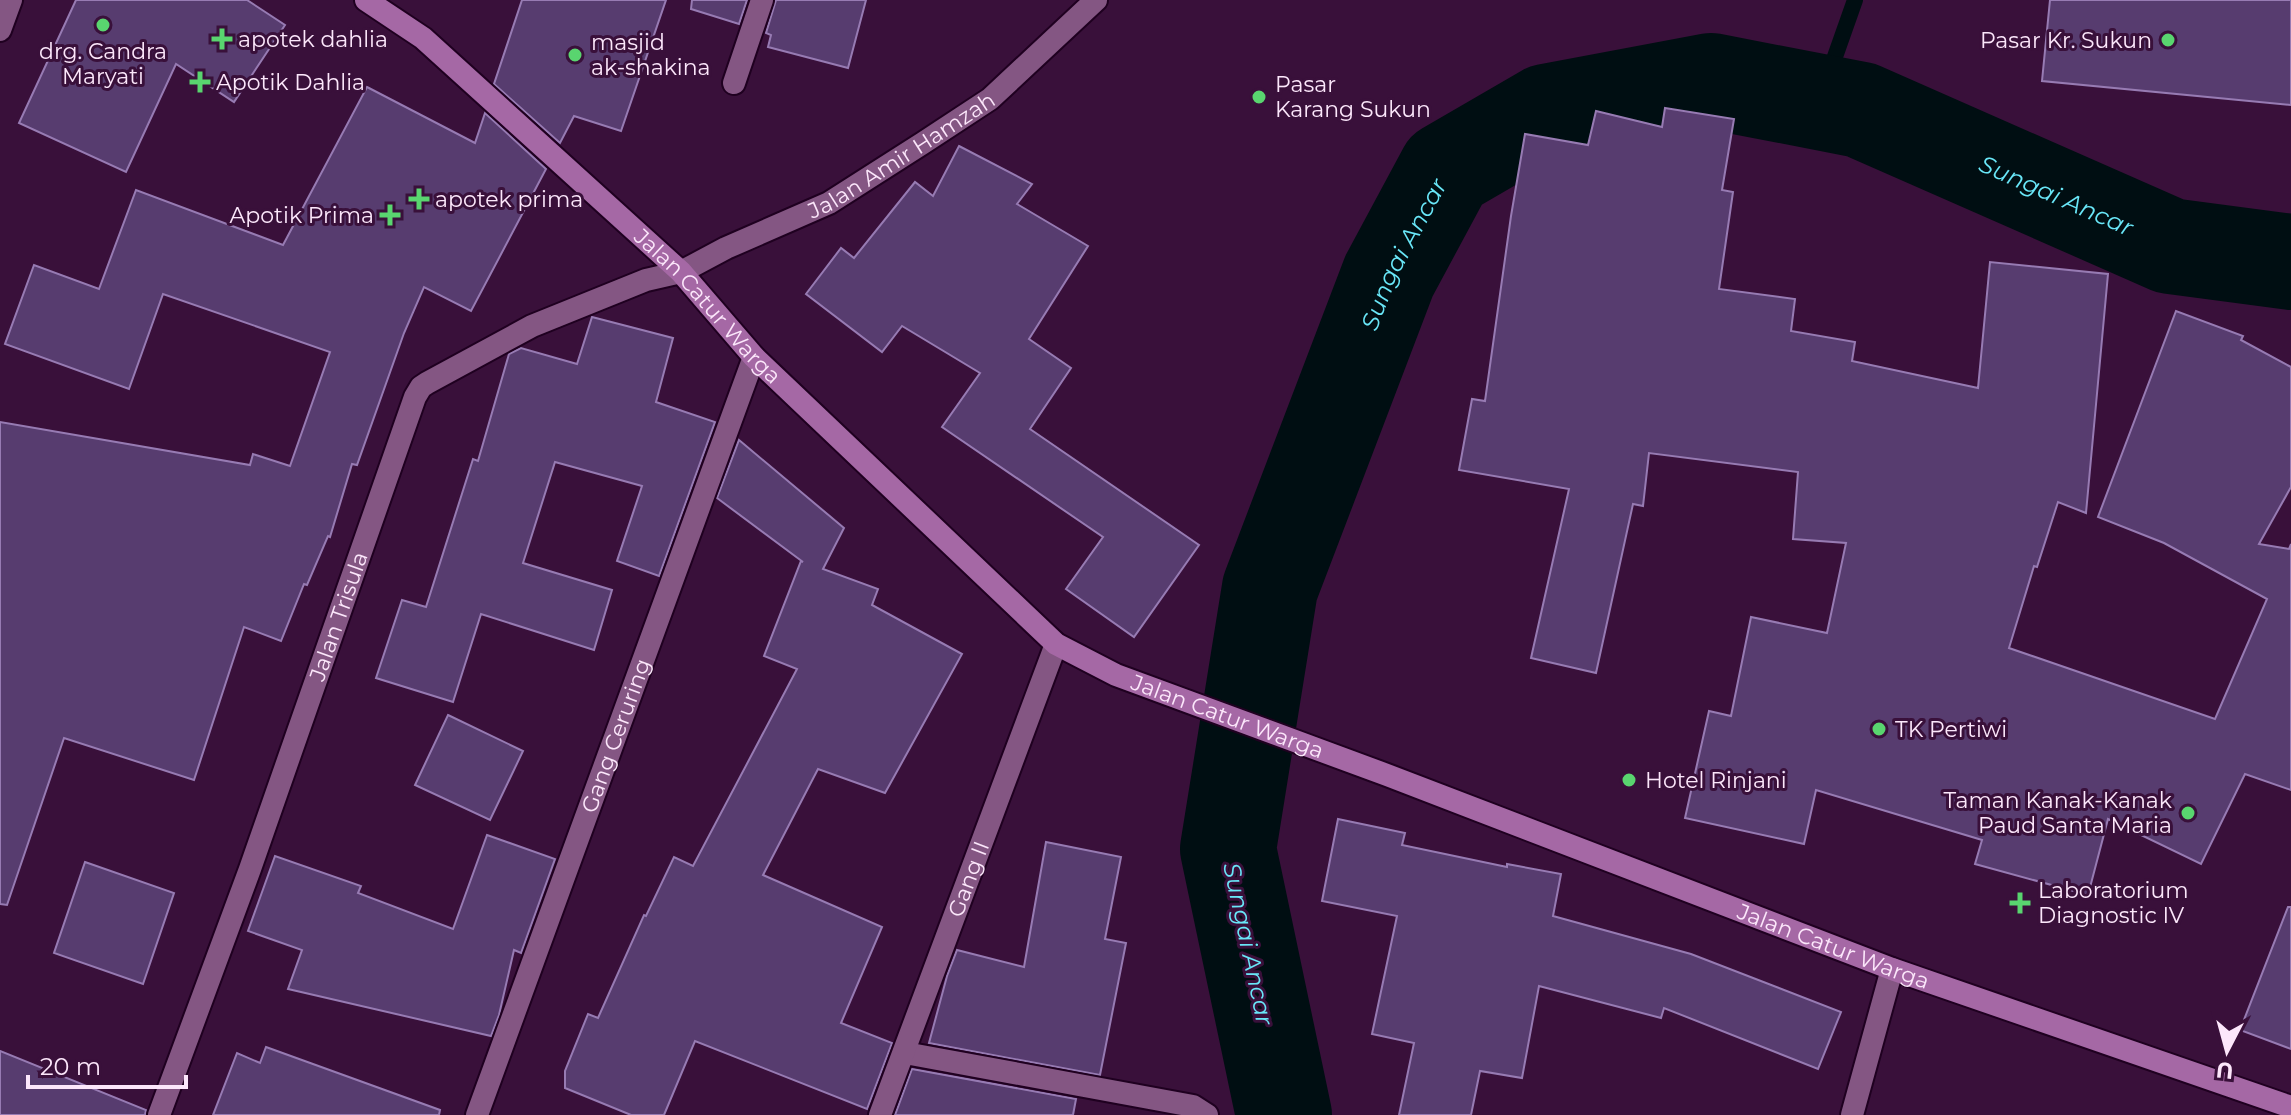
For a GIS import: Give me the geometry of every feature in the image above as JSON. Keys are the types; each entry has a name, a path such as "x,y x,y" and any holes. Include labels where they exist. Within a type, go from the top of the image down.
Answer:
{"main road":[{"name":"Jalan Catur Warga","path":"366,0 423,38 681,272 754,357 1056,644 1116,675 1387,775 1892,969 2291,1107"}],"street":[{"path":"0,30 11,0"},
{"path":"734,83 762,0"},
{"name":"Jalan Amir Hamzah","path":"681,272 726,248 829,203 946,128 990,99 1096,0"},
{"name":"Jalan Trisula","path":"159,1115 421,387 532,326 646,280 681,272"},
{"name":"Gang Ceruring","path":"477,1115 754,357"},
{"name":"Gang II","path":"880,1115 1056,644"},
{"path":"1852,1115 1892,969"},
{"path":"905,1053 1193,1106 1207,1115"}],"building":[{"path":"76,0 247,0 285,25 234,102 176,64 126,172 19,123"},
{"name":"masjid ak-shakina","path":"522,0 666,0 621,131 574,116 560,143 494,84"},
{"path":"692,0 747,0 739,24 691,9"},
{"path":"776,0 866,0 848,68 768,47 771,35 766,33"},
{"name":"Pasar Kr. Sukun","path":"2050,0 2291,0 2291,105 2042,81"},
{"path":"367,87 475,143 485,113 546,169 471,311 424,287 404,333 357,465 352,464 330,537 307,585 304,584 281,641 244,627 194,780 64,738 7,905 0,904 0,422 250,465 253,454 290,466 330,352 163,294 129,389 5,344 34,265 99,289 136,190 283,245"},
{"path":"1665,108 1734,119 1722,190 1733,192 1719,289 1795,299 1791,331 1855,342 1852,361 1978,388 1990,262 2108,274 2086,513 2058,502 2009,648 2215,719 2267,599 2164,543 2098,517 2176,311 2243,336 2241,340 2291,367 2291,487 2259,544 2289,549 2291,544 2291,790 2245,774 2201,864 2108,819 2088,895 1975,864 1982,840 1816,790 1804,844 1685,818 1709,711 1731,716 1751,617 1827,633 1846,543 1793,539 1798,472 1649,453 1643,506 1633,504 1596,673 1531,658 1569,489 1459,470 1472,399 1485,401 1525,134 1588,145 1596,111 1662,127"},
{"path":"959,146 1032,184 1017,204 1088,246 1029,339 1071,368 1030,429 1199,545 1134,637 1066,589 1103,537 942,427 980,373 902,326 882,352 806,294 841,248 854,258 915,182 933,196"},
{"path":"592,317 673,338 656,402 715,422 659,576 617,561 642,486 555,462 523,563 612,590 594,650 481,614 453,702 376,678 402,600 426,607 473,459 478,461 509,354 521,348 577,364"},
{"path":"739,440 844,528 823,569 878,589 872,605 962,654 885,793 818,769 763,875 882,927 841,1023 892,1043 867,1109 695,1041 664,1115 631,1115 565,1088 565,1071 588,1014 598,1018 674,857 693,866 797,669 764,656 803,562 717,498"},
{"path":"448,715 523,751 490,820 415,785"},
{"path":"1338,819 1405,833 1402,845 1507,867 1507,864 1561,874 1553,916 1691,954 1841,1012 1818,1069 1664,1008 1661,1018 1539,986 1522,1078 1480,1071 1471,1115 1399,1115 1414,1043 1372,1034 1397,916 1322,901"},
{"path":"487,835 555,859 521,953 514,950 491,1036 288,989 302,950 248,931 275,856 361,886 358,893 453,929"},
{"path":"1046,842 1121,857 1105,939 1126,943 1100,1075 929,1043 957,950 1024,967"},
{"path":"85,862 174,893 143,984 54,953"},
{"path":"2288,907 2291,907 2291,1049 2240,1030"},
{"path":"266,1047 440,1110 439,1115 213,1115 237,1053 260,1063"},
{"path":"0,1051 146,1110 145,1115 0,1115"},
{"path":"912,1069 1076,1099 1073,1115 895,1115"}],"waterway":[{"path":"1819,102 1855,0"},
{"name":"Sungai Ancar","path":"1284,1115 1228,849 1270,588 1389,276 1446,170 1546,112 1711,81 1861,110 2170,246 2291,262"}],"place":[{"name":"drg. Candra Maryati","path":"103,25"},
{"name":"apotek dahlia","path":"222,39"},
{"name":"Pasar Kr. Sukun","path":"2168,40"},
{"name":"masjid ak-shakina","path":"575,55"},
{"name":"Apotik Dahlia","path":"200,82"},
{"name":"Pasar Karang Sukun","path":"1259,97"},
{"name":"apotek prima","path":"419,199"},
{"name":"Apotik Prima","path":"390,215"},
{"name":"TK Pertiwi","path":"1879,729"},
{"name":"Hotel Rinjani","path":"1629,780"},
{"name":"Taman Kanak-Kanak Paud Santa Maria","path":"2188,813"},
{"name":"Laboratorium Diagnostic IV","path":"2020,903"}]}
